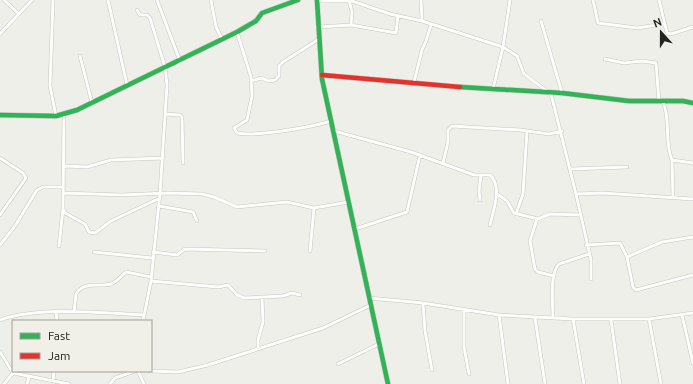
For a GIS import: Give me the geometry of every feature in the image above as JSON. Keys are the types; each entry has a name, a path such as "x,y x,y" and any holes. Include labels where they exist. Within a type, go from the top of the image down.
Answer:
{"street":[{"path":"4,0 19,14"},
{"path":"0,34 32,0"},
{"path":"53,0 50,86 56,116"},
{"path":"108,0 128,85"},
{"path":"157,0 180,61"},
{"path":"211,0 216,27 222,39"},
{"path":"0,115 56,116 64,114 92,103 237,32 256,21 262,13 298,0"},
{"path":"388,384 322,74 317,0 349,0 398,16 422,21 503,47 517,56 524,74 551,94 562,131 586,245 591,260 590,279"},
{"path":"349,0 352,12 351,25"},
{"path":"421,0 422,21"},
{"path":"492,89 503,47 510,0"},
{"path":"593,0 598,23 637,28 664,24"},
{"path":"659,0 664,24 668,34 693,27"},
{"path":"137,10 140,15 149,16 165,67 167,85 160,198 152,258 151,281 143,320"},
{"path":"318,27 351,25 396,33 398,16"},
{"path":"541,21 562,93"},
{"path":"414,82 422,50 431,24"},
{"path":"237,32 246,58 251,81 252,96 248,111 249,116 244,122 236,125 234,128 237,133 257,133 302,128 331,121"},
{"path":"251,81 261,78 268,81 276,80 279,76 279,66 283,62 319,39"},
{"path":"80,56 92,103"},
{"path":"605,59 624,63 642,61 656,63 661,102 667,112 669,153 672,160 673,198"},
{"path":"322,74 551,94 562,93 621,100 661,102 684,101 693,103"},
{"path":"59,246 63,209 65,166 64,114"},
{"path":"166,114 180,115 182,117 183,163"},
{"path":"443,163 448,142 448,130 452,126 549,134 562,131"},
{"path":"334,131 420,155 468,173 490,175 496,183 496,193 490,225"},
{"path":"516,214 523,194 527,131"},
{"path":"355,229 407,212 420,155"},
{"path":"0,158 23,173 26,178 0,215"},
{"path":"65,166 87,167 110,160 163,158"},
{"path":"672,160 693,163"},
{"path":"570,168 627,167"},
{"path":"480,200 479,191 481,175"},
{"path":"0,245 15,226 37,190 44,187 63,187"},
{"path":"63,193 122,195 160,193 202,194 214,197 237,207 286,202 314,208 349,202"},
{"path":"496,193 507,201 516,214 536,219 543,218 550,214 580,215"},
{"path":"576,194 636,194 693,199"},
{"path":"63,209 65,213 85,224 89,232 95,234 111,221 160,198"},
{"path":"159,206 193,212 196,222"},
{"path":"310,251 314,208"},
{"path":"536,219 530,241 535,269 538,272 554,276"},
{"path":"627,257 662,242 693,238"},
{"path":"586,245 620,243 627,257 633,287 636,290 693,275"},
{"path":"153,252 177,255 185,249 265,251"},
{"path":"94,252 152,258"},
{"path":"553,318 554,276 556,267 559,264 589,254"},
{"path":"74,312 76,294 82,288 94,284 110,284 115,282 126,272 151,277"},
{"path":"151,281 218,287 228,285 240,297 283,296 292,293 300,295"},
{"path":"258,349 258,340 263,322 262,297"},
{"path":"369,298 423,303 499,315 535,318 611,320 649,319 693,313"},
{"path":"423,303 425,331 432,370"},
{"path":"152,371 187,371 322,328 371,305"},
{"path":"464,310 464,347 469,374"},
{"path":"0,320 21,315 56,312 144,315"},
{"path":"56,312 56,320"},
{"path":"499,315 508,384"},
{"path":"682,315 692,352 693,363"},
{"path":"535,318 545,384"},
{"path":"573,319 584,384"},
{"path":"649,319 660,384"},
{"path":"611,320 620,384"},
{"path":"338,364 380,344"},
{"path":"0,352 12,371"},
{"path":"53,381 54,372"},
{"path":"110,384 115,378 134,372"},
{"path":"138,372 144,384"},
{"path":"4,384 13,373 69,384"},
{"path":"27,384 29,377"}],"traffic: fast":[{"path":"0,115 56,116 77,110 237,32 256,21 262,13 298,0"},
{"path":"317,0 322,79 388,384"},
{"path":"460,87 562,93 629,101 683,101 693,103"}],"traffic: jam":[{"path":"322,75 460,87"}]}
